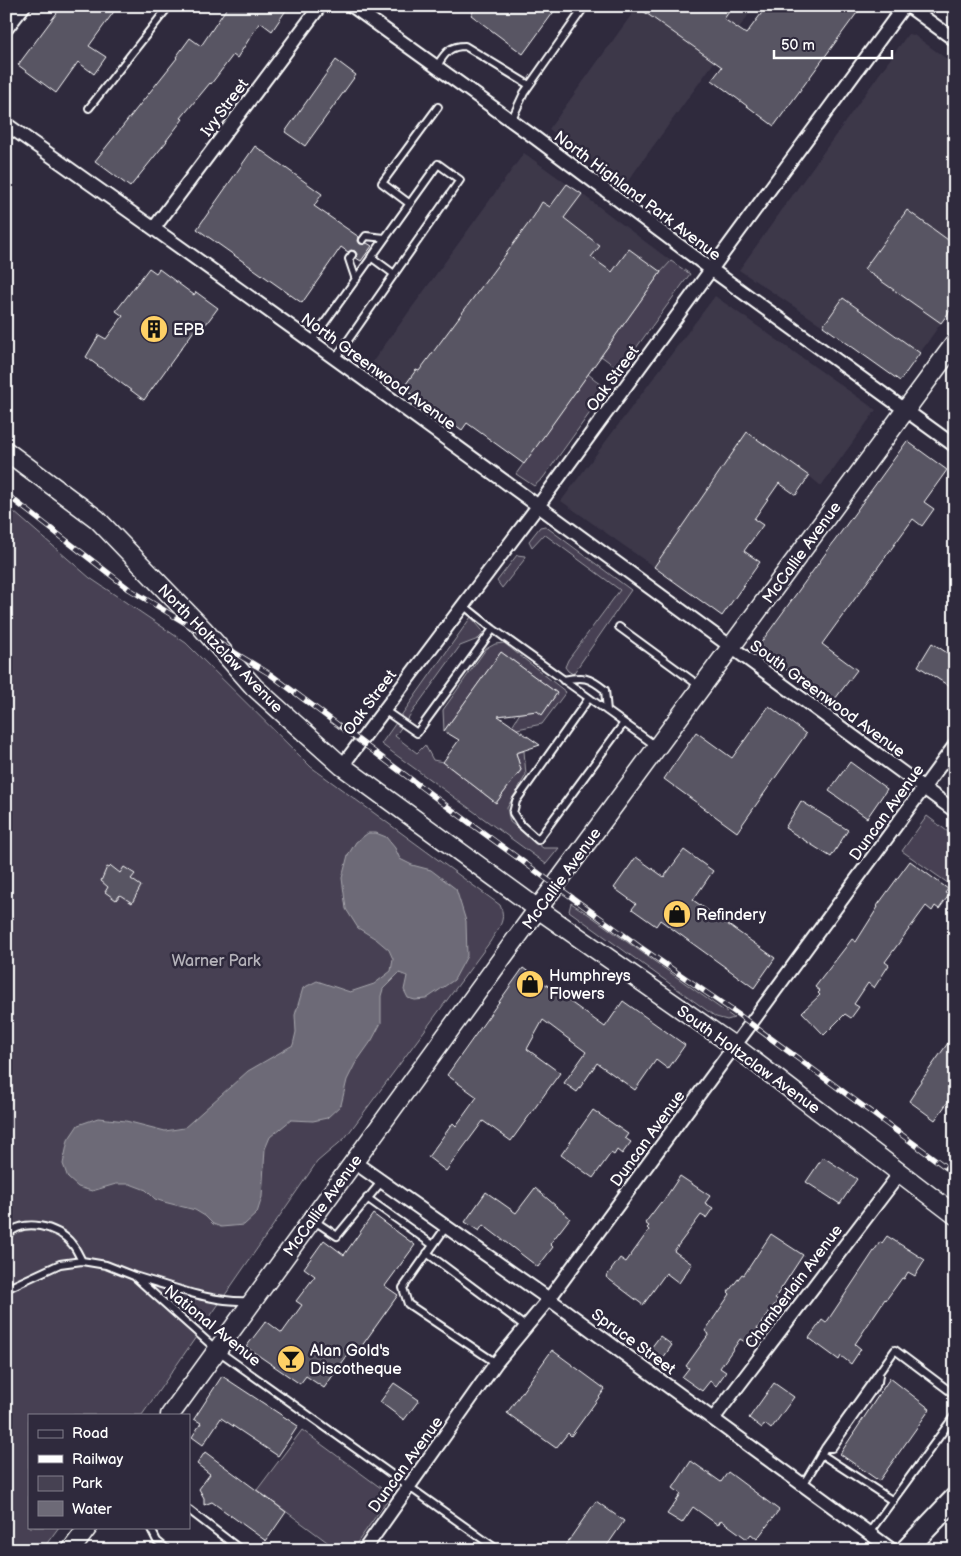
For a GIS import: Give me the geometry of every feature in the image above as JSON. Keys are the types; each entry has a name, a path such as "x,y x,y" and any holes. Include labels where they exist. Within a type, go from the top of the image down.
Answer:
{"main road":[{"name":"McCallie Avenue","path":"171,1414 538,909 955,343"},
{"name":"North Holtzclaw Avenue","path":"6,451 97,519 203,629 254,687 342,766 538,909"},
{"name":"South Holtzclaw Avenue","path":"538,909 734,1046 955,1215"},
{"path":"906,1550 955,1498"},
{"path":"71,1550 87,1528"}],"street":[{"path":"6,29 24,6"},
{"name":"Ivy Street","path":"154,228 320,6"},
{"name":"North Highland Park Avenue","path":"352,6 955,446"},
{"name":"Oak Street","path":"342,766 538,506 904,6"},
{"path":"908,6 955,40"},
{"name":"North Greenwood Avenue","path":"6,124 154,228 731,647"},
{"name":"South Greenwood Avenue","path":"731,647 955,811"},
{"name":"Duncan Avenue","path":"364,1550 496,1364 549,1299 955,745"},
{"name":"Spruce Street","path":"354,1162 549,1299 892,1550"},
{"name":"Chamberlain Avenue","path":"713,1419 900,1172"}],"lane":[{"path":"90,108 169,6"},
{"path":"511,121 524,92 586,6"},
{"path":"436,67 447,51 455,46 465,46 529,85"},
{"path":"410,204 382,183 438,107"},
{"path":"311,342 438,164 460,180 335,359"},
{"path":"362,240 366,236 385,238"},
{"path":"352,255 349,259 356,280"},
{"path":"371,257 394,274"},
{"path":"463,605 493,629 658,747"},
{"path":"619,627 702,688"},
{"path":"384,710 417,733 493,629"},
{"path":"564,680 578,677 593,680 605,690 607,711"},
{"path":"589,698 516,801 513,813 520,824 538,840 624,723"},
{"path":"312,1219 337,1236 382,1181"},
{"path":"367,1198 433,1245"},
{"path":"6,1236 10,1231 21,1226 32,1225 56,1231 72,1244 82,1261"},
{"path":"446,1227 403,1288 408,1304 496,1364"},
{"path":"427,1253 526,1327"},
{"path":"6,1280 8,1288 60,1264 82,1261 106,1265 134,1276"},
{"name":"National Avenue","path":"134,1276 211,1298 232,1302 253,1301"},
{"name":"National Avenue","path":"134,1276 217,1350 498,1550"},
{"path":"803,1485 823,1451 896,1350 955,1396"},
{"path":"869,1533 955,1416"},
{"path":"823,1451 892,1501"},
{"path":"190,1511 241,1550"},
{"path":"150,1528 156,1542 168,1550"}],"shaded area":[{"path":"733,6 755,6 625,185 549,129 637,7 707,56 724,19"},
{"path":"908,34 914,35 955,65 955,245 865,269 941,323 920,353 843,298 823,326 739,270"},
{"path":"524,153 567,184 550,207 542,202 534,216 419,371 416,370 403,388 371,364"},
{"path":"582,194 671,261 661,272 629,249 612,273 591,257 599,245 564,218"},
{"path":"715,296 876,410 821,486 747,433 654,567 561,501"}],"green space":[{"path":"671,261 690,274 620,370 601,356 661,272"},
{"path":"588,374 607,389 543,478 534,486 516,474"},
{"name":"Warner Park","path":"6,505 90,578 186,643 311,767 500,905 503,916 501,924 490,942 345,1138 317,1162 143,1414 28,1414 28,1528 58,1528 42,1550 6,1550"},
{"path":"545,526 631,590 573,674 565,667 568,660 620,590 544,534 532,547 529,541 540,527"},
{"path":"517,555 525,556 524,560 502,588 497,581"},
{"path":"471,617 483,634 478,639 460,646 395,736 417,753 425,745 433,760 443,762 496,803 521,770 516,753 524,751 526,775 507,808 510,822 543,848 559,848 546,864 381,744"},
{"path":"504,643 566,692 542,724 517,729 512,726 520,713 537,711 542,714 557,693 501,652 444,731 443,710 486,649 495,644"},
{"path":"927,816 955,837 955,888 902,851"},
{"path":"571,903 734,1018 727,1020 716,1017 569,911"},
{"path":"302,1430 385,1491 388,1499 352,1550 338,1550 257,1490"}],"water":[{"path":"368,833 376,833 386,837 395,848 400,859 412,865 431,870 456,889 466,921 467,956 454,980 426,999 415,1000 408,998 404,990 407,976 399,973 383,989 381,996 381,1023 347,1080 341,1105 327,1118 313,1121 291,1120 270,1137 265,1149 262,1197 257,1213 244,1225 221,1227 213,1224 195,1210 155,1199 146,1190 130,1184 116,1184 92,1191 78,1187 68,1178 63,1164 68,1140 78,1125 98,1118 126,1121 165,1131 184,1128 248,1071 293,1045 296,1032 295,1015 303,988 317,981 350,992 374,984 391,971 393,959 389,950 358,928 346,909 342,878 348,855 356,842"}],"building":[{"path":"62,6 118,6 89,46 106,57 94,74 78,62 56,93 18,65"},
{"path":"228,6 289,6 272,31 260,22 237,58 233,55 181,118 183,119 167,141 130,187 95,161 177,58 190,38 201,46"},
{"path":"477,6 558,6 523,54 471,15"},
{"path":"636,6 733,6 724,19 746,34 767,6 862,6 774,126 712,80 722,67"},
{"path":"336,60 356,75 305,146 285,132"},
{"path":"255,146 322,194 314,206 359,237 358,241 360,244 367,243 372,246 361,261 356,258 357,254 355,251 351,250 348,252 341,247 302,303 197,229"},
{"path":"567,184 582,194 564,218 600,246 591,257 612,272 629,249 661,272 524,464 467,423 462,430 403,388 416,370 419,371 534,216 542,202 550,207"},
{"path":"907,210 955,245 955,304 941,323 864,269"},
{"name":"EPB","path":"149,268 156,273 159,269 194,295 196,292 218,308 206,324 201,321 144,400 86,357 99,335 106,339 123,316 116,311"},
{"path":"843,298 920,353 900,381 823,326"},
{"path":"747,432 809,476 796,495 779,483 754,519 763,525 744,551 760,562 722,616 654,567"},
{"path":"907,441 947,470 924,502 934,509 922,526 913,519 822,644 857,670 832,703 757,648"},
{"path":"932,643 955,658 955,690 918,666"},
{"path":"501,652 557,693 542,715 537,711 498,716 540,745 516,753 521,770 496,803 443,762 459,740 444,731"},
{"path":"769,706 806,734 737,832 664,779 696,732 732,758"},
{"path":"850,762 887,789 867,818 829,791"},
{"path":"801,801 848,830 831,857 785,828"},
{"name":"Refindery","path":"684,850 713,871 693,900 775,958 754,988 660,920 656,926 632,909 636,904 614,888 636,857 664,877"},
{"path":"910,861 948,889 945,893 949,895 939,909 935,906 932,911 926,906 885,962 889,965 874,988 868,983 854,1004 859,1007 851,1018 845,1014 824,1035 802,1012 820,995 818,993 820,991 815,987 852,939 856,942 877,906"},
{"path":"111,866 120,873 124,867 135,874 131,879 141,886 132,903 120,895 116,900 105,892 108,887 101,881 107,867"},
{"path":"523,968 605,1027 623,1001 685,1045 668,1069 656,1060 635,1090 597,1063 577,1092 564,1083 586,1052 543,1020 527,1049 560,1073 511,1141 483,1121 446,1171 428,1157 453,1123 456,1126 477,1097 447,1075"},
{"path":"955,1033 955,1092 935,1120 909,1101"},
{"path":"593,1110 628,1134 625,1138 631,1142 622,1154 617,1150 614,1155 611,1153 593,1178 561,1155"},
{"path":"823,1157 857,1179 840,1204 806,1182"},
{"path":"680,1176 710,1196 705,1203 713,1208 706,1218 701,1215 674,1251 692,1264 679,1283 666,1273 643,1305 606,1277 620,1258 626,1262 649,1230 647,1228 649,1226 645,1223 662,1203"},
{"path":"535,1188 570,1218 550,1244 553,1247 538,1267 483,1225 479,1231 465,1222 486,1192 516,1213"},
{"path":"373,1214 415,1245 385,1286 398,1295 354,1357 349,1353 324,1388 306,1376 300,1384 246,1347 266,1321 282,1333 302,1305 296,1301 315,1276 304,1268 324,1240 344,1255"},
{"path":"771,1234 803,1255 775,1298 778,1300 757,1329 759,1330 749,1344 740,1339 720,1368 726,1372 716,1386 710,1381 702,1391 682,1377 689,1368 686,1366 709,1334 705,1331 730,1294 728,1292 742,1274 744,1275"},
{"path":"887,1236 925,1260 915,1276 908,1272 885,1299 855,1344 861,1349 851,1364 841,1356 839,1360 809,1338 822,1320 826,1323 880,1242 882,1243"},
{"path":"660,1336 672,1345 661,1361 648,1352"},
{"path":"552,1350 605,1389 571,1436 568,1433 556,1448 507,1413"},
{"path":"222,1376 298,1426 278,1456 221,1418 203,1445 192,1437 201,1423 194,1419"},
{"path":"890,1378 930,1409 879,1481 840,1454"},
{"path":"394,1383 419,1400 404,1420 380,1402"},
{"path":"774,1383 794,1397 771,1429 765,1424 762,1428 749,1418"},
{"path":"205,1452 286,1512 266,1541 212,1502 204,1505 204,1498 199,1489 210,1474 197,1464"},
{"path":"691,1461 721,1482 728,1472 779,1510 757,1539 751,1534 747,1539 721,1520 718,1525 693,1507 682,1523 667,1514 681,1494 673,1488"},
{"path":"596,1501 624,1521 604,1550 562,1550"}],"railway":[{"path":"6,494 129,589 270,674 448,807 640,947 739,1015 955,1174"}],"place":[{"name":"EPB","path":"154,329"},
{"name":"Refindery","path":"677,914"},
{"name":"Humphreys Flowers","path":"530,984"},
{"name":"Alan Gold's Discotheque","path":"291,1359"}]}
